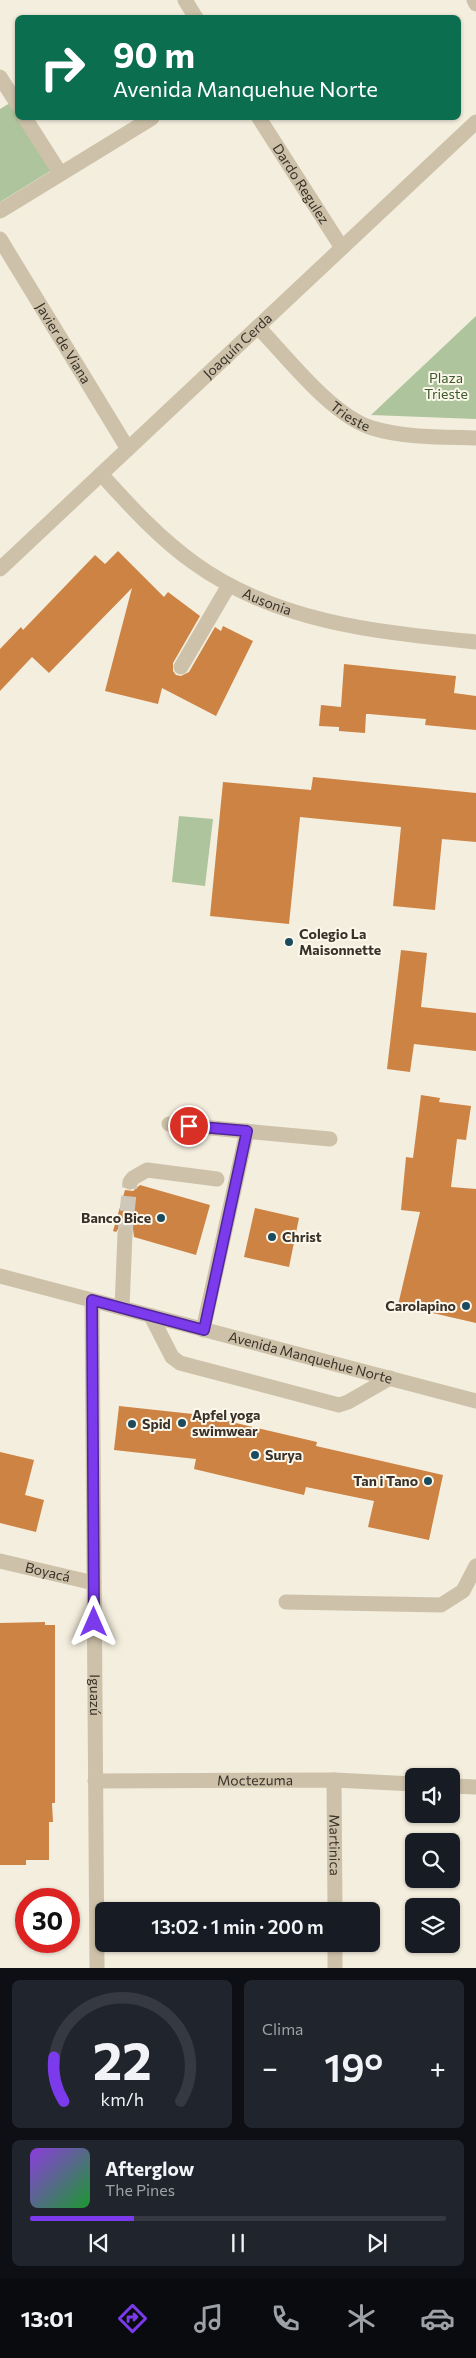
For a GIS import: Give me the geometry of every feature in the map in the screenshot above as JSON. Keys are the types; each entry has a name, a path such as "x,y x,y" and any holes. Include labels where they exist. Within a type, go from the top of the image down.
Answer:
{"street":[{"path":"185,0 194,15"},
{"path":"474,0 476,4"},
{"path":"0,78 9,100"},
{"path":"26,120 60,173"},
{"path":"0,211 149,120"},
{"name":"Dardo Regulez","path":"260,120 342,248"},
{"name":"Joaquín Cerda","path":"0,570 476,122"},
{"name":"Javier de Viana","path":"0,239 128,449"},
{"name":"Trieste","path":"258,327 333,405 357,422 385,431 476,438"},
{"name":"Ausonia","path":"101,474 168,542 196,564 229,585 270,604 320,620 476,642"},
{"path":"181,667 229,585"},
{"path":"170,1124 330,1139"},
{"path":"204,1330 247,1131"},
{"path":"130,1182 133,1178 147,1170 217,1179"},
{"path":"122,1308 125,1234"},
{"name":"Avenida Manquehue Norte","path":"0,1276 476,1401"},
{"name":"Iguazú","path":"92,1300 97,1968"},
{"path":"151,1316 172,1356 180,1363 338,1405 348,1402 390,1378"},
{"name":"Boyacá","path":"0,1561 94,1583"},
{"path":"286,1602 441,1605 463,1591 476,1566"},
{"name":"Moctezuma","path":"95,1781 334,1780 405,1784"},
{"name":"Martinica","path":"334,1780 335,1902"},
{"path":"460,1786 476,1787"},
{"path":"335,1952 335,1968"}],"green space":[{"path":"10,103 15,111 15,120 21,120 52,170 0,202 0,109"},
{"name":"Plaza Trieste","path":"476,316 476,419 371,415"},
{"path":"179,816 213,819 205,886 172,882"}],"building":[{"path":"118,551 164,597 168,592 200,616 173,663 173,671 176,675 181,676 189,672 215,627 221,631 223,626 253,641 216,716 162,688 158,704 105,691 132,588 49,673 32,657 0,691 0,649 21,627 23,630 95,555 105,564"},
{"path":"344,664 456,676 454,693 476,696 476,730 425,725 426,719 369,714 366,714 365,733 339,731 339,727 319,726 321,705 341,707"},
{"path":"313,777 476,793 476,842 442,839 435,910 393,906 401,827 300,817 289,924 210,916 223,782 311,790"},
{"path":"401,950 427,953 421,1007 476,1013 476,1051 414,1044 410,1072 387,1069"},
{"path":"421,1095 440,1098 439,1102 471,1106 466,1140 457,1139 451,1187 476,1189 476,1323 398,1305 420,1212 401,1210 406,1157 413,1158"},
{"name":"Banco Bice","path":"140,1185 210,1205 196,1255 134,1237 133,1229 126,1225 120,1226 116,1232 113,1231 125,1190 133,1191"},
{"name":"Christ","path":"255,1208 299,1218 289,1267 244,1257"},
{"path":"119,1406 202,1415 317,1442 316,1446 443,1475 429,1540 368,1527 374,1501 306,1487 304,1495 194,1469 196,1459 114,1450"},
{"path":"0,1452 34,1460 25,1495 44,1500 36,1532 0,1523"},
{"path":"45,1622 45,1625 55,1625 55,1803 52,1803 53,1822 49,1822 49,1860 26,1860 26,1865 0,1865 0,1623"}],"tunnel":[{"path":"125,1234 130,1182"}],"place":[{"name":"Colegio La Maisonnette","path":"289,942"},
{"name":"Banco Bice","path":"161,1218"},
{"name":"Christ","path":"272,1237"},
{"name":"Carolapino","path":"466,1306"},
{"name":"Apfel yoga swimwear","path":"182,1423"},
{"name":"Spid","path":"132,1424"},
{"name":"Surya","path":"255,1455"},
{"name":"Tan i Tano","path":"428,1481"}],"route":[{"path":"94,1622 92,1300 204,1330 247,1131 189,1126"}]}
